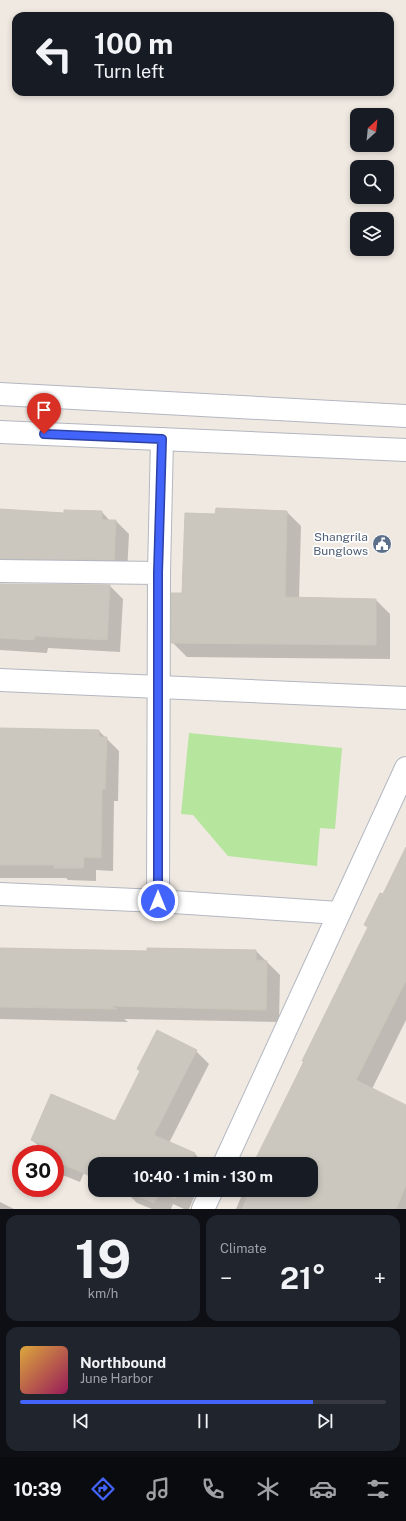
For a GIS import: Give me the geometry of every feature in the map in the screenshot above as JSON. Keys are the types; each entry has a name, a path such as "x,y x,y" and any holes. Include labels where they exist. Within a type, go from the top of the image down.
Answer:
{"street":[{"path":"0,394 406,416"},
{"path":"0,432 406,450"},
{"path":"158,901 158,573 162,439"},
{"path":"0,571 158,573"},
{"path":"0,680 406,698"},
{"path":"227,1157 406,768"},
{"path":"0,894 158,901 339,913"},
{"path":"203,1209 209,1197"}],"green space":[{"path":"189,733 342,748 335,829 320,828 317,866 228,856 193,815 181,814"}],"building":[{"path":"216,508 287,511 285,597 376,599 376,645 171,643 171,593 182,593 185,513 215,514"},
{"path":"0,509 64,513 64,510 102,511 102,520 116,520 114,560 0,559"},
{"path":"0,584 110,585 107,640 35,636 34,640 0,638"},
{"path":"0,728 99,730 99,737 107,737 105,789 102,789 101,858 84,857 83,868 54,868 54,865 0,865"},
{"path":"406,847 406,980 356,1080 406,1105 406,1185 396,1209 242,1209 247,1197 318,1197 318,1157 256,1157 304,1062 302,1061 368,927 364,925 380,893 383,894"},
{"path":"0,948 147,951 147,948 256,950 256,960 267,961 266,1010 110,1006 117,1009 0,1007"},
{"path":"157,1030 197,1050 154,1135 195,1153 193,1157 88,1157 88,1175 64,1165 64,1145 40,1145 31,1140 51,1094 115,1121 140,1071 137,1069"},
{"path":"140,1197 157,1197 154,1203"}],"place":[{"name":"Shangrila Bunglows","path":"382,544"}],"route":[{"path":"44,434 162,439 158,573 158,901"}]}
